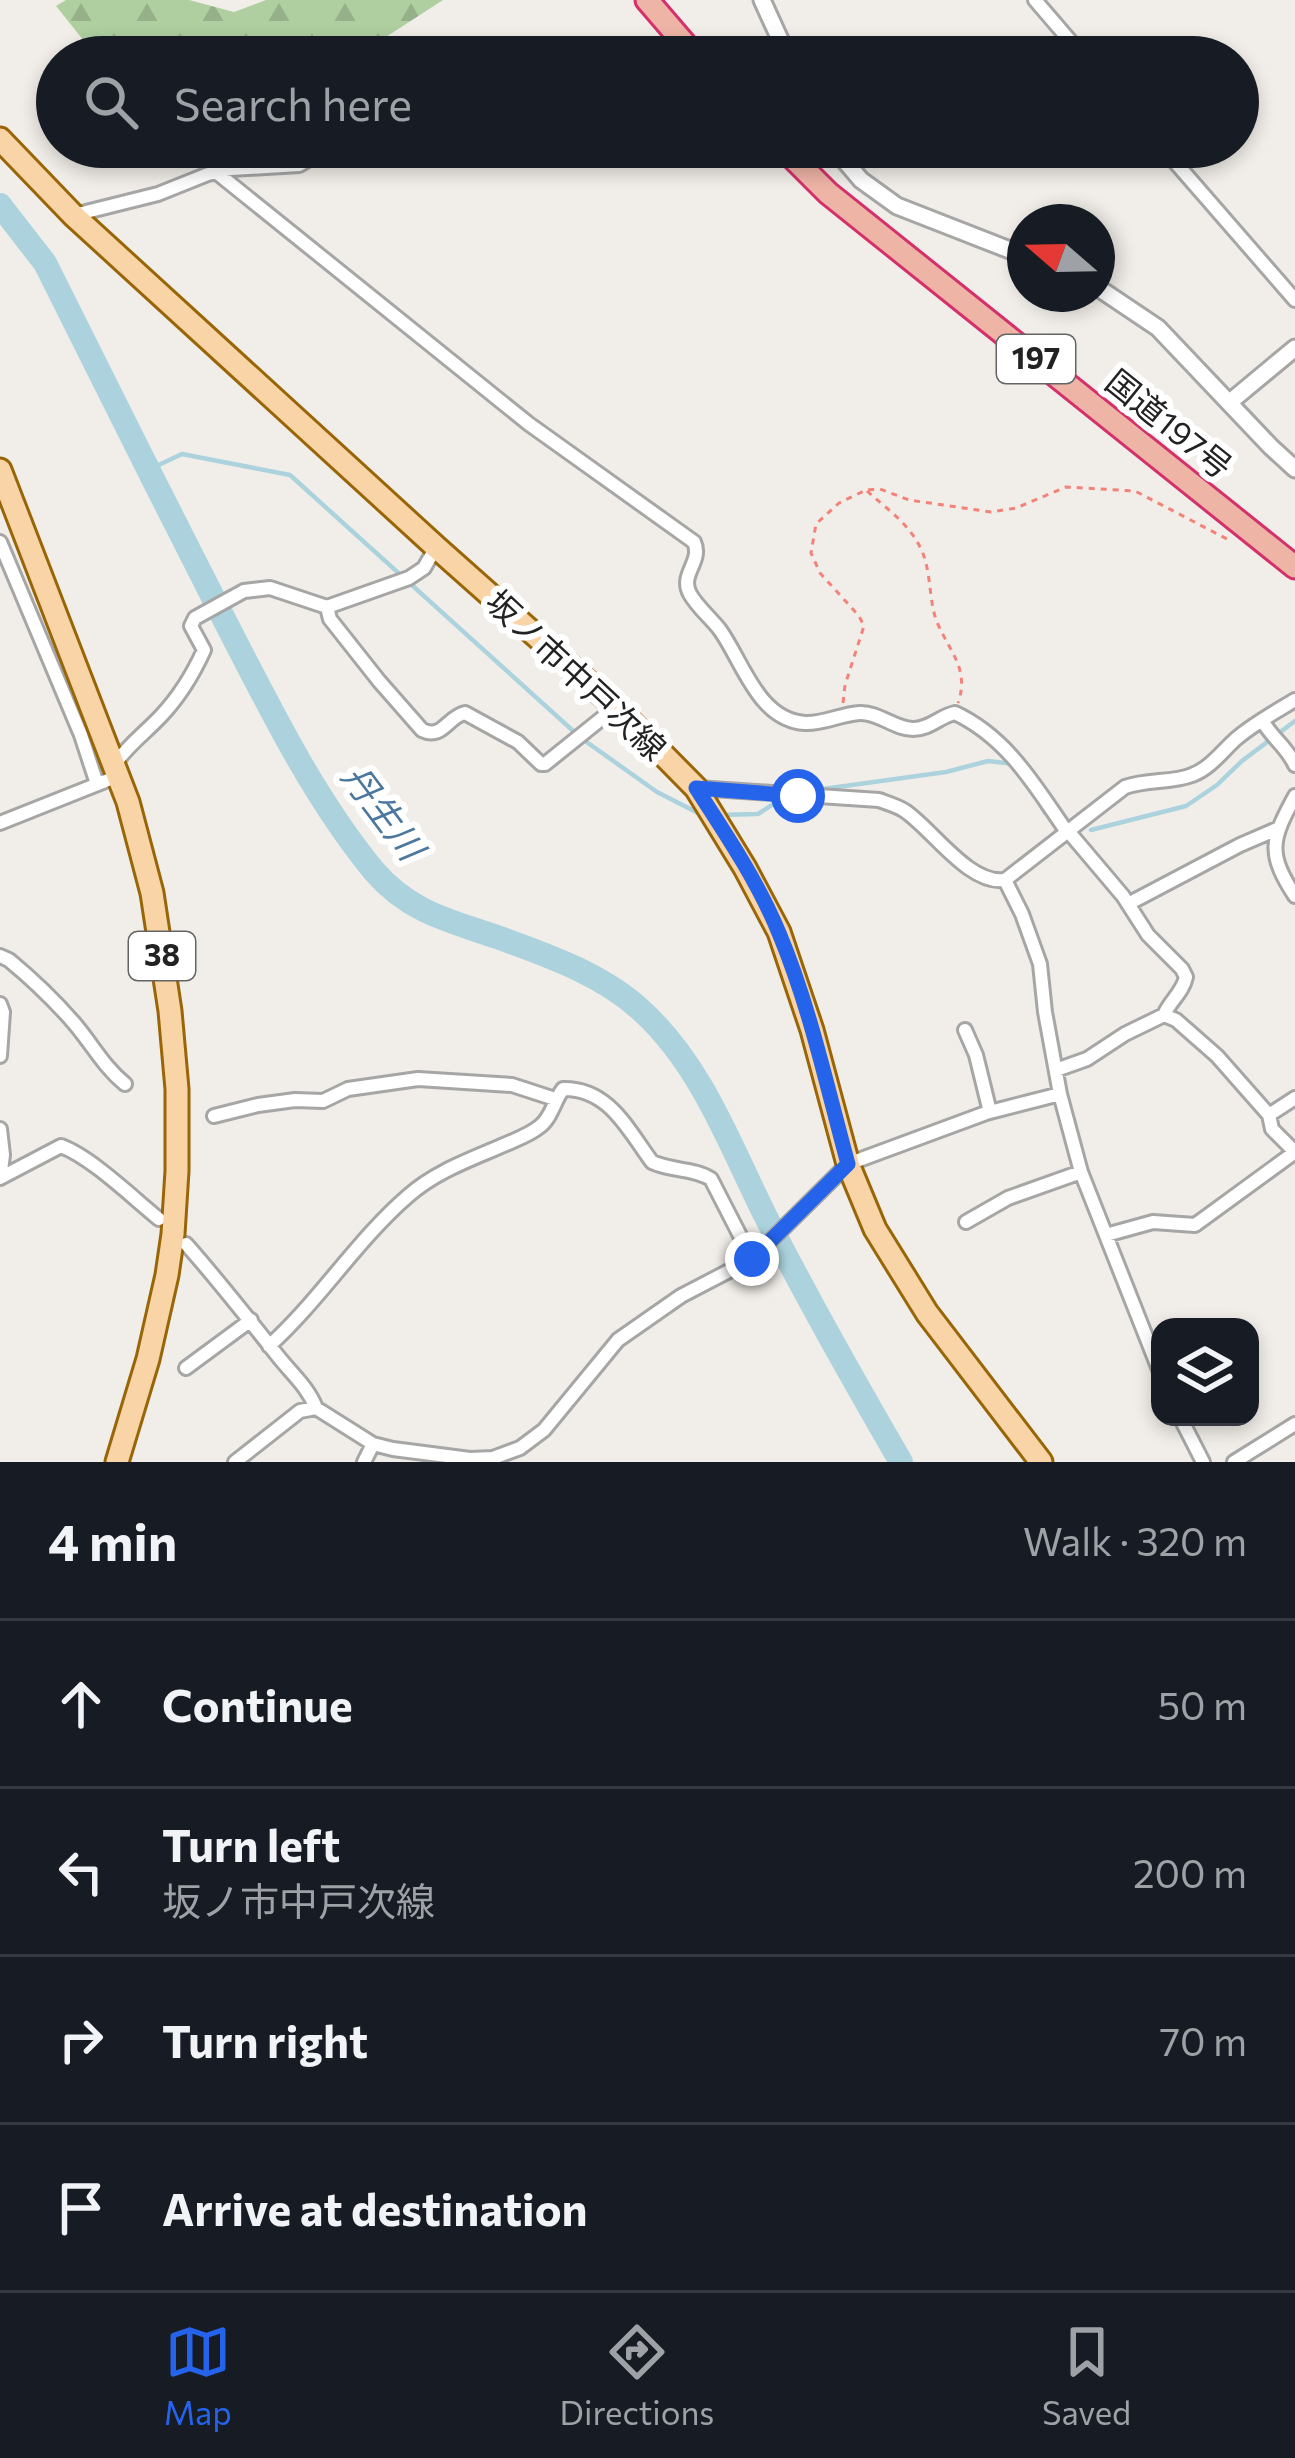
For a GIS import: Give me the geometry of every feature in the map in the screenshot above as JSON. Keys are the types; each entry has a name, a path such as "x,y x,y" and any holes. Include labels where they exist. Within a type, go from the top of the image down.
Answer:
{"highway":[{"path":"647,0 678,36"},
{"name":"国道197号","path":"803,168 828,193 1295,567"}],"main road":[{"name":"坂ノ市中戸次線","path":"0,139 73,215 616,707 702,798 778,932 812,1030 848,1164 874,1229 927,1313 1041,1462"},
{"name":"38","path":"0,470 109,775 128,802 152,892 170,1011 177,1089 177,1172 167,1275 117,1462"}],"street":[{"path":"762,0 778,36"},
{"path":"1035,0 1066,36"},
{"path":"73,215 158,194 216,172 248,168"},
{"path":"851,168 897,206 1007,249"},
{"path":"1180,168 1295,300"},
{"path":"216,172 529,424 694,542 697,557 687,575 692,597 772,710 808,724 863,712 910,730 955,713 1015,758 1148,935 1186,977 1164,1015 1087,1059 1056,1070"},
{"path":"1115,299 1158,328 1295,469"},
{"path":"1230,402 1295,348"},
{"path":"0,542 81,736 109,775"},
{"path":"0,823 109,775 127,746 170,706 200,660 205,650 191,626 195,618 244,591 270,588 327,608 410,578 424,568 436,547"},
{"path":"327,608 330,619 379,681 430,734 437,734 465,712 518,742 545,764 616,707"},
{"path":"702,798 777,795 879,800 904,810 971,870 992,882 1005,880 1125,787 1192,775 1295,700"},
{"path":"1263,722 1295,765"},
{"path":"1295,796 1275,842 1277,865 1295,896"},
{"path":"1128,904 1277,829"},
{"path":"1005,880 1040,964 1060,1094 1081,1172 1151,1349"},
{"path":"0,956 10,959 58,1006 125,1084"},
{"path":"0,1004 0,1057"},
{"path":"1106,1235 1153,1222 1195,1225 1295,1152 1217,1056 1164,1015"},
{"path":"965,1030 990,1112"},
{"path":"214,1116 258,1105 323,1101 348,1089 418,1079 512,1084 555,1100"},
{"path":"269,1346 309,1306 350,1253 412,1192 449,1168 544,1124 563,1089 593,1093 606,1101 652,1162 711,1180 754,1257"},
{"path":"186,1244 310,1393 316,1408 373,1444 470,1459 494,1458 520,1448 544,1430 618,1340 636,1325 754,1257 848,1164 990,1112 1060,1094"},
{"path":"1268,1115 1295,1098"},
{"path":"0,1129 0,1178 61,1146 159,1219"},
{"path":"966,1222 1008,1198 1081,1172"},
{"path":"186,1368 250,1320"},
{"path":"235,1462 299,1411 316,1408"},
{"path":"1234,1462 1295,1424"},
{"path":"1185,1426 1203,1462"},
{"path":"364,1462 373,1444"}],"path":[{"path":"832,719 843,704 864,626 820,573 811,553 812,538 826,513 866,490 991,512 1016,508 1066,487 1135,491 1227,539"},
{"path":"866,490 920,545 936,620 959,661 962,692 955,713"}],"green space":[{"path":"66,0 189,0 234,12 266,0 443,0 388,36 80,36 56,6"}],"waterway":[{"name":"丹生川","path":"0,205 45,263 275,718 352,842 402,897 448,920 576,968 629,1000 664,1034 699,1082 797,1278 901,1462"},
{"path":"148,470 182,454 290,475 581,738 657,792 702,815"},
{"path":"1091,830 1186,806 1295,721"},
{"path":"796,790 946,772 988,761 1014,764"},
{"path":"1036,797 1045,813"},
{"path":"719,815 758,814 781,799"}],"route":[{"path":"752,1259 848,1164 812,1030 778,932 696,788 798,796"}]}
